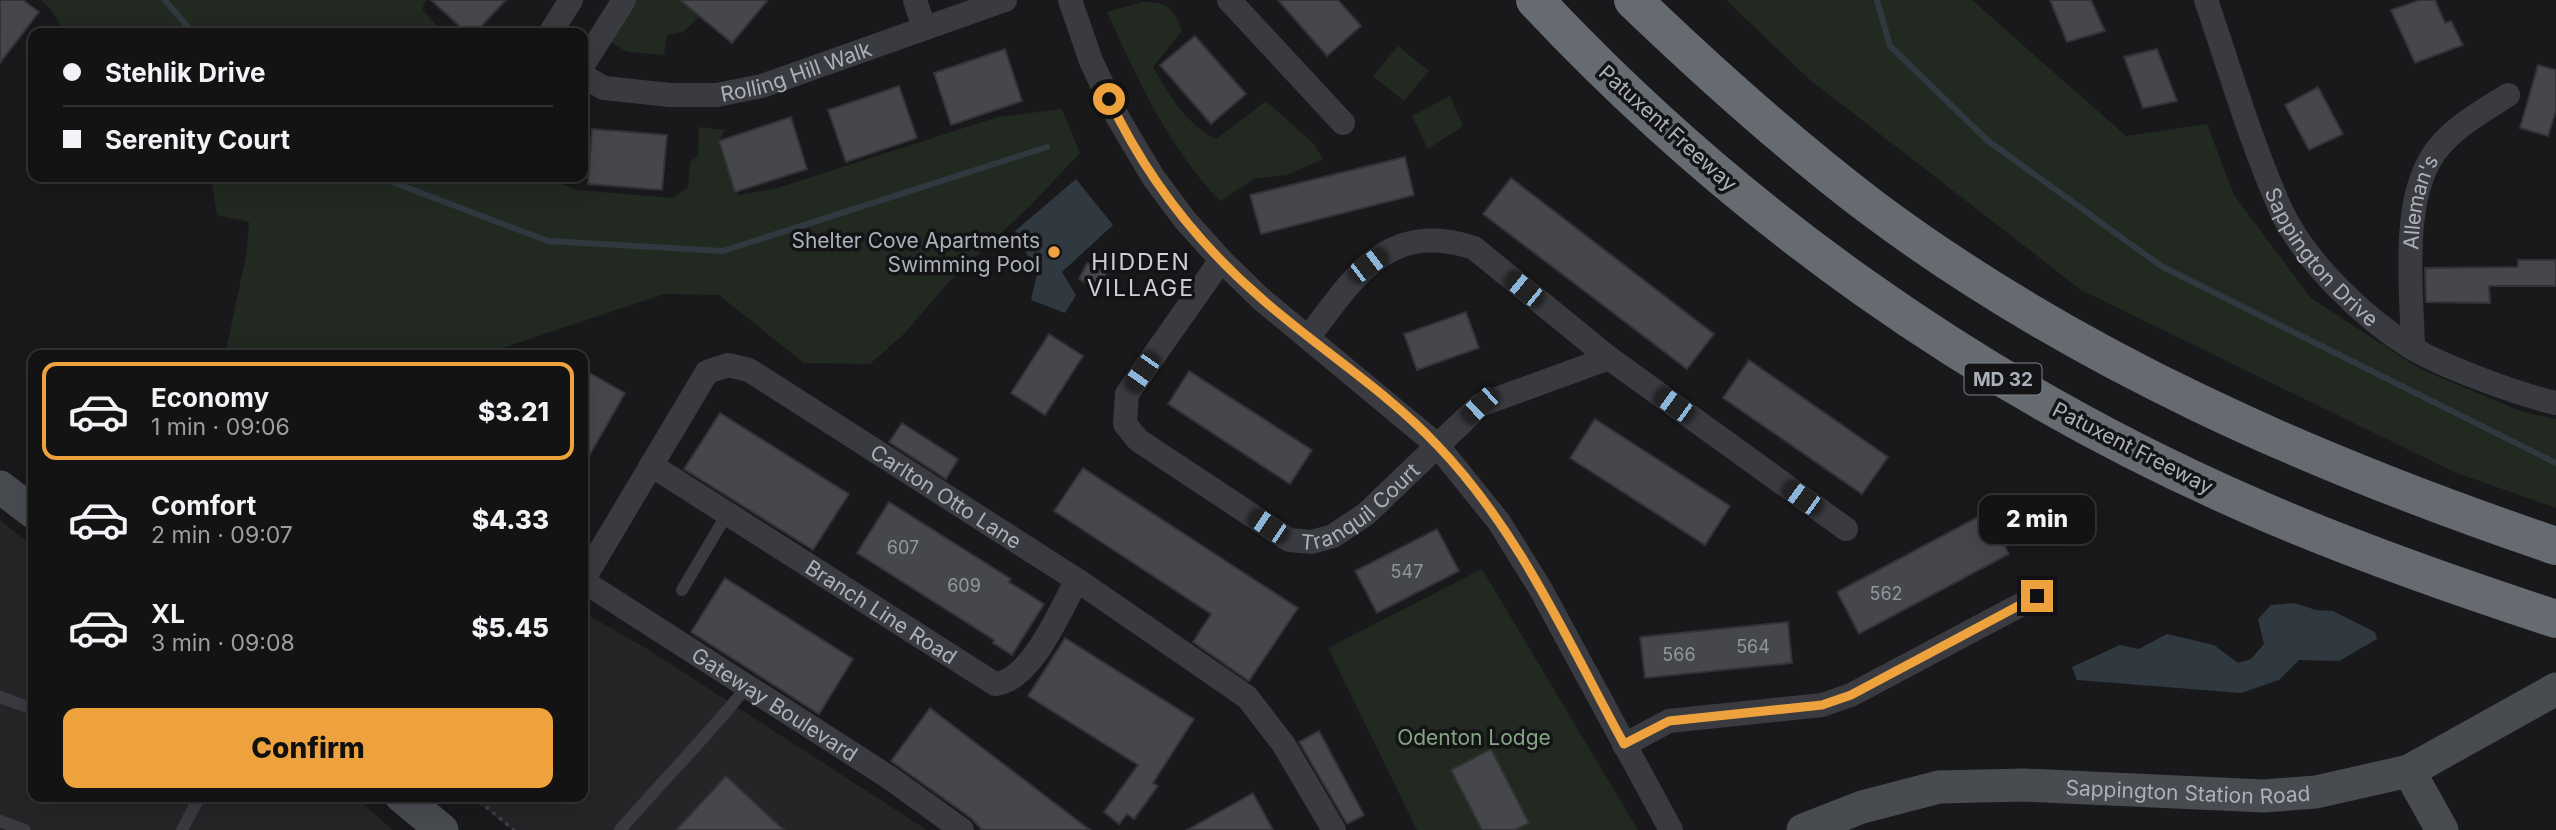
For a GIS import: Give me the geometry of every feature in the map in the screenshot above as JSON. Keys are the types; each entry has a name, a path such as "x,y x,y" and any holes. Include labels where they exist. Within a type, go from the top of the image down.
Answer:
{"highway":[{"name":"Patuxent Freeway","path":"1535,0 1650,115 1741,195 1830,265 2029,395 2122,445 2247,504 2380,558 2556,619"},
{"path":"1633,0 1784,138 1872,208 1972,276 2060,331 2146,378 2274,439 2418,497 2556,546"}],"main road":[{"path":"0,487 28,508"},
{"name":"Sappington Station Road","path":"1803,830 1862,807 1939,787 2024,785 2264,796 2316,792 2409,771 2556,689"},
{"path":"2409,771 2442,830"},
{"path":"408,802 442,830"}],"street":[{"path":"553,28 571,0"},
{"path":"588,57 624,0"},
{"path":"915,0 925,28"},
{"name":"Rolling Hill Walk","path":"588,79 604,88 670,95 717,95 762,86 1005,0"},
{"path":"1070,0 1091,61 1118,118 1153,177 1221,260 1308,338 1437,445 1500,522 1540,588 1671,830"},
{"path":"1229,0 1343,123"},
{"name":"Sappington Drive","path":"2206,0 2282,213 2312,257 2348,298 2413,348 2454,367 2556,403"},
{"name":"Alleman's","path":"2413,348 2412,226 2427,170 2436,150 2454,130 2508,95"},
{"path":"1308,338 1356,273 1379,256 1417,242 1449,240 1474,248 1609,358 1846,529"},
{"name":"Tranquil Court","path":"1221,260 1127,394 1125,424 1138,440 1289,540 1312,542 1333,536 1366,514 1480,405 1609,358"},
{"name":"Carlton Otto Lane","path":"588,572 707,372 728,365 749,370 1077,580 1247,698 1284,745 1334,830"},
{"name":"Branch Line Road","path":"651,465 995,684 1009,683 1026,668 1077,580"},
{"name":"Gateway Boulevard","path":"588,584 890,778 962,830"},
{"path":"1624,744 1669,721 1822,705 1851,695 2037,596"}],"lane":[{"path":"682,590 727,514"},
{"path":"620,830 671,771 713,730 748,685"},
{"path":"0,697 28,707"},
{"path":"182,830 197,802"},
{"path":"0,821 25,830"}],"path":[{"path":"480,802 514,830"}],"shaded area":[{"name":"Shelter Cove Apartments Swimming Pool","path":"1076,179 1113,225 1062,272 1076,295 1065,313 1031,300 1037,274 1015,231"},
{"path":"0,520 28,542 28,802 361,802 393,830 0,830"},
{"path":"2294,603 2316,610 2333,611 2375,632 2377,639 2339,661 2299,660 2279,680 2241,693 2077,680 2072,667 2120,645 2139,649 2167,634 2214,645 2238,663 2251,659 2264,644 2258,619 2271,605"},
{"path":"588,615 649,650 927,830 512,830 477,802 588,802"}],"green space":[{"path":"41,0 426,0 422,9 439,28 62,28 50,8"},
{"path":"632,0 680,0 700,16 683,32 667,35 664,55 628,52 611,43"},
{"path":"1726,0 1972,0 2126,136 2207,124 2234,195 2311,298 2420,369 2523,412 2556,419 2556,508 2454,472 2081,290 1809,79"},
{"path":"1143,2 1164,5 1179,23 1182,31 1153,67 1172,98 1195,125 1216,139 1266,101 1314,144 1323,159 1287,175 1254,179 1220,201 1185,158 1156,112 1107,12"},
{"path":"1398,46 1429,71 1404,101 1373,76"},
{"path":"1450,96 1463,126 1428,149 1412,116"},
{"path":"1062,109 1080,153 1033,203 945,286 905,333 870,364 804,363 719,295 664,294 497,350 226,350 246,256 249,222 217,215 212,182 556,182 577,190 673,198 688,188 690,162 698,156 699,127 725,130 719,141 738,195 774,189 998,117"},
{"name":"Odenton Lodge","path":"1482,569 1638,830 1417,830 1328,648"}],"building":[{"path":"0,0 23,0 39,12 0,63"},
{"path":"431,0 506,0 480,28 462,28"},
{"path":"680,0 768,0 732,43"},
{"path":"1278,0 1338,0 1361,26 1327,56"},
{"path":"2050,0 2091,0 2105,31 2067,42"},
{"path":"2419,0 2435,0 2445,23 2451,21 2463,45 2415,63 2391,10"},
{"path":"1195,36 1246,94 1211,124 1160,65"},
{"path":"1005,49 1022,101 951,125 934,73"},
{"path":"2157,49 2177,101 2143,108 2124,57"},
{"path":"2538,65 2556,70 2556,111 2548,136 2520,128"},
{"path":"899,86 917,138 846,162 828,110"},
{"path":"2318,87 2343,134 2309,150 2285,105"},
{"path":"791,117 807,169 735,192 719,141"},
{"path":"592,129 667,135 662,190 588,184"},
{"path":"1405,157 1414,195 1261,234 1250,195"},
{"path":"1511,178 1714,334 1687,369 1483,214"},
{"path":"2518,260 2556,260 2556,286 2489,286 2490,303 2426,302 2425,268 2518,267"},
{"path":"1087,263 1107,273 1098,289 1079,279"},
{"path":"1466,312 1479,348 1417,370 1404,334"},
{"path":"1049,334 1083,356 1045,415 1011,393"},
{"path":"1749,360 1888,457 1862,494 1723,398"},
{"path":"1189,371 1312,450 1290,484 1168,404"},
{"path":"588,372 625,393 588,458"},
{"path":"720,413 849,494 813,550 684,469"},
{"path":"1595,419 1730,506 1705,545 1570,458"},
{"path":"902,423 958,459 946,479 889,442"},
{"path":"1083,468 1298,608 1249,681 1193,642 1211,614 1054,511"},
{"path":"889,502 1011,579 1009,582 1044,604 1012,655 993,643 994,640 857,553"},
{"path":"1987,512 2009,554 1859,634 1837,592"},
{"path":"1437,529 1459,571 1377,613 1355,571"},
{"path":"725,578 853,659 819,714 691,632"},
{"path":"1788,622 1792,663 1645,678 1640,637"},
{"path":"1065,638 1194,719 1153,783 1158,786 1134,819 1127,814 1119,824 1104,812 1138,765 1028,696"},
{"path":"930,708 1090,830 982,830 971,818 891,761"},
{"path":"1319,731 1364,815 1347,824 1299,742"},
{"path":"1491,749 1529,823 1515,830 1482,830 1451,770"},
{"path":"726,776 784,830 676,830"},
{"path":"1253,793 1273,830 1187,830"}],"waterway":[{"path":"165,0 189,28"},
{"path":"1877,0 1890,46 1987,140 2161,266 2556,463"},
{"path":"392,182 548,241 723,251 1047,147"}],"place":[{"name":"Shelter Cove Apartments Swimming Pool","path":"1054,252"}],"district":[{"name":"HIDDEN VILLAGE","path":"1141,275"}],"route":[{"path":"1109,99 1153,177 1221,260 1261,299 1372,388 1437,445 1500,522 1540,588 1624,744 1669,721 1822,705 1851,695 2037,596"}]}
